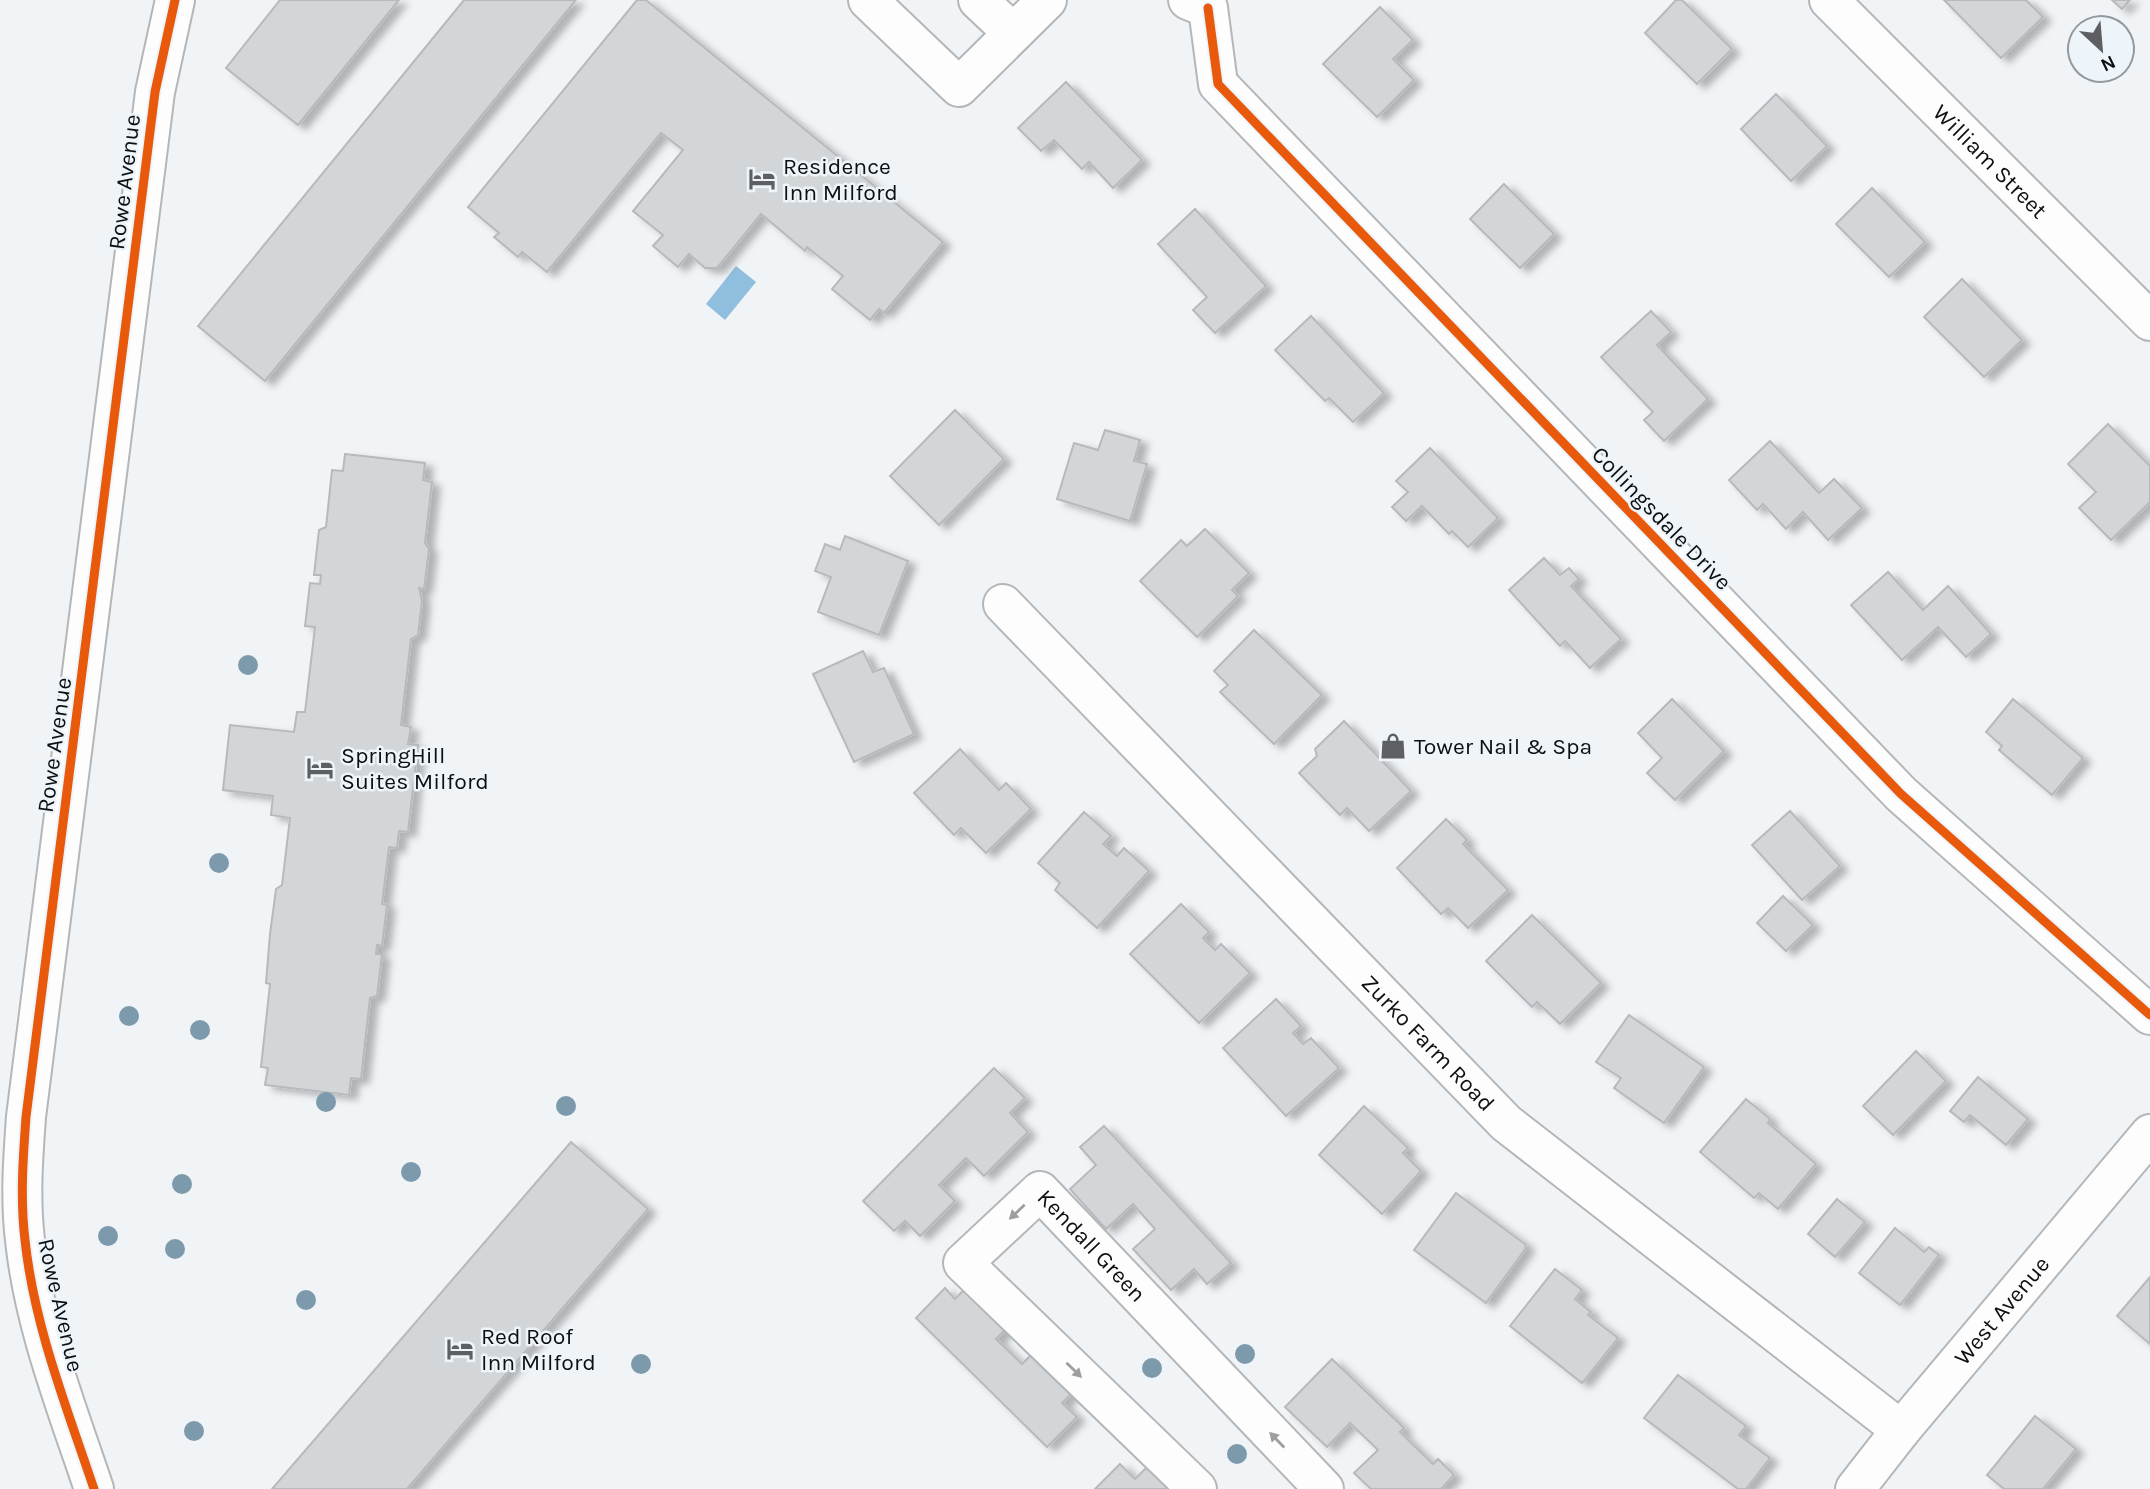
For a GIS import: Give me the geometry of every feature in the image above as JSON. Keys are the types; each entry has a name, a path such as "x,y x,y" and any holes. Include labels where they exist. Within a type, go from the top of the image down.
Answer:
{"street":[{"name":"Rowe Avenue","path":"94,1489 35,1302 25,1241 21,1187 37,1025 89,628 137,229 155,92 175,0"},
{"path":"868,0 959,87 1047,0"},
{"path":"978,0 1013,33"},
{"name":"William Street","path":"1829,0 2150,321"},
{"name":"Collingsdale Drive","path":"1198,4 1219,85 1901,794 2150,1015"},
{"name":"Zurko Farm Road","path":"1003,604 1506,1123 1900,1430"},
{"name":"West Avenue","path":"1855,1489 1900,1430 2150,1134"},
{"name":"Kendall Green","path":"1197,1489 963,1263 1040,1191 1324,1489"}],"water":[{"path":"736,266 756,282 725,320 706,304"}],"building":[{"path":"280,0 399,0 298,125 226,68"},
{"path":"464,0 576,0 265,381 198,326"},
{"name":"Residence Inn Milford","path":"637,0 646,0 943,242 884,313 879,309 870,320 832,289 843,276 807,247 805,251 761,214 717,268 705,268 689,254 678,267 653,246 663,235 633,211 683,150 661,133 547,272 522,252 518,257 494,237 499,233 468,207"},
{"path":"1676,0 1682,0 1732,49 1697,84 1645,33"},
{"path":"1944,0 2026,0 2043,17 2001,58"},
{"path":"2112,0 2130,0 2122,9"},
{"path":"1380,7 1413,40 1393,59 1414,80 1377,117 1323,64"},
{"path":"1066,82 1142,160 1113,188 1089,162 1082,169 1054,140 1041,151 1018,128"},
{"path":"1776,94 1827,146 1791,181 1741,129"},
{"path":"1504,184 1554,234 1520,268 1470,219"},
{"path":"1872,188 1925,242 1889,277 1836,224"},
{"path":"1195,209 1266,286 1215,333 1193,310 1207,297 1158,244"},
{"path":"1962,279 2022,340 1984,377 1924,317"},
{"path":"1651,311 1671,332 1657,345 1708,399 1664,441 1644,420 1653,412 1601,357"},
{"path":"1311,316 1384,393 1353,422 1329,398 1325,401 1275,350"},
{"path":"955,410 1004,459 939,525 890,476"},
{"path":"2108,424 2150,466 2150,502 2111,540 2079,508 2096,492 2068,464"},
{"path":"1105,430 1140,440 1134,461 1147,464 1130,521 1057,499 1074,443 1098,450"},
{"path":"1770,441 1819,493 1834,479 1862,508 1828,540 1803,512 1786,529 1763,504 1757,510 1729,480"},
{"path":"1430,448 1498,518 1468,547 1452,531 1449,534 1422,506 1406,521 1392,507 1408,492 1396,481"},
{"name":"SpringHill Suites Milford","path":"345,454 425,463 423,480 432,482 425,543 429,549 424,589 419,588 422,601 418,635 411,639 401,725 411,727 408,744 418,745 408,832 399,831 397,848 389,847 382,904 387,905 382,946 377,945 376,954 382,954 377,996 370,998 361,1079 351,1078 349,1095 265,1085 268,1068 261,1067 270,984 266,983 270,934 276,889 282,885 290,818 271,815 273,796 223,790 230,725 294,732 297,712 305,712 315,627 305,626 310,583 320,584 321,575 314,575 319,530 326,527 332,470 343,471"},
{"path":"1205,529 1249,573 1232,590 1238,596 1197,637 1140,581 1181,540 1187,546"},
{"path":"845,536 908,561 879,635 818,612 831,577 815,571 825,544 840,550"},
{"path":"1544,558 1560,575 1569,568 1579,579 1571,586 1621,639 1590,668 1565,641 1560,646 1509,590"},
{"path":"1888,572 1923,610 1948,586 1991,634 1966,657 1938,627 1902,660 1851,605"},
{"path":"1254,630 1322,695 1274,744 1220,692 1228,685 1214,671"},
{"path":"863,651 873,672 884,668 914,734 854,762 813,674"},
{"path":"1672,699 1724,751 1675,800 1647,773 1662,758 1638,733"},
{"path":"2013,699 2083,758 2052,795 1999,750 2002,746 1986,732"},
{"path":"1344,721 1411,791 1369,831 1347,808 1340,815 1299,773 1317,756 1315,749"},
{"path":"960,749 999,790 1006,783 1031,809 986,853 961,828 954,835 914,793"},
{"path":"1790,811 1840,866 1802,900 1752,845"},
{"path":"1084,812 1111,836 1103,844 1117,856 1124,848 1149,871 1097,928 1055,890 1060,883 1038,863"},
{"path":"1446,819 1467,840 1463,844 1508,890 1468,928 1448,908 1441,914 1397,868"},
{"path":"1783,896 1813,925 1786,951 1757,923"},
{"path":"1181,904 1209,932 1203,938 1215,950 1221,944 1250,973 1199,1023 1130,954"},
{"path":"1532,915 1601,983 1560,1024 1537,1002 1532,1007 1486,961"},
{"path":"1276,999 1301,1026 1293,1033 1303,1044 1311,1038 1339,1068 1286,1116 1223,1048"},
{"path":"1629,1015 1704,1067 1664,1123 1614,1088 1621,1078 1596,1062"},
{"path":"1916,1051 1946,1081 1893,1135 1863,1106"},
{"path":"994,1068 1025,1098 1010,1113 1028,1132 984,1176 966,1158 939,1185 955,1201 920,1236 905,1221 894,1231 863,1201"},
{"path":"1978,1077 2028,1119 2006,1145 1970,1115 1964,1122 1950,1111"},
{"path":"1746,1099 1770,1119 1768,1123 1816,1164 1778,1209 1759,1193 1754,1198 1700,1152"},
{"path":"1364,1106 1408,1148 1403,1153 1421,1171 1382,1214 1319,1155"},
{"path":"1104,1126 1231,1263 1207,1284 1194,1269 1171,1290 1133,1249 1155,1229 1133,1204 1106,1229 1070,1189 1096,1165 1080,1147"},
{"name":"Red Roof Inn Milford","path":"571,1142 648,1209 407,1489 272,1489"},
{"path":"1456,1193 1525,1244 1526,1248 1486,1303 1414,1250"},
{"path":"1837,1199 1865,1222 1835,1257 1808,1234"},
{"path":"1895,1228 1924,1252 1929,1247 1939,1255 1900,1305 1859,1273"},
{"path":"1555,1269 1582,1290 1575,1299 1591,1312 1588,1315 1618,1338 1582,1383 1510,1326"},
{"path":"2150,1277 2150,1344 2117,1316"},
{"path":"968,1286 1009,1326 996,1339 1022,1364 1035,1351 1075,1390 1062,1403 1077,1417 1047,1447 916,1318 945,1288 955,1299"},
{"path":"1332,1359 1404,1428 1400,1432 1433,1464 1438,1459 1454,1475 1441,1489 1371,1489 1354,1473 1378,1450 1350,1423 1327,1447 1285,1407"},
{"path":"1678,1375 1746,1426 1739,1435 1770,1458 1746,1489 1738,1489 1644,1418"},
{"path":"2035,1416 2076,1449 2043,1489 2004,1489 1987,1475"},
{"path":"1120,1464 1135,1479 1148,1466 1171,1489 1095,1489"}],"cycle path":[{"path":"94,1489 53,1366 29,1272 23,1225 24,1148 155,92 175,0"},
{"path":"1208,8 1218,84 1901,794 2150,1015"}],"place":[{"name":"Residence Inn Milford","path":"762,179"},
{"name":"Tower Nail & Spa","path":"1393,746"},
{"name":"SpringHill Suites Milford","path":"320,768"},
{"name":"Red Roof Inn Milford","path":"460,1349"}]}
